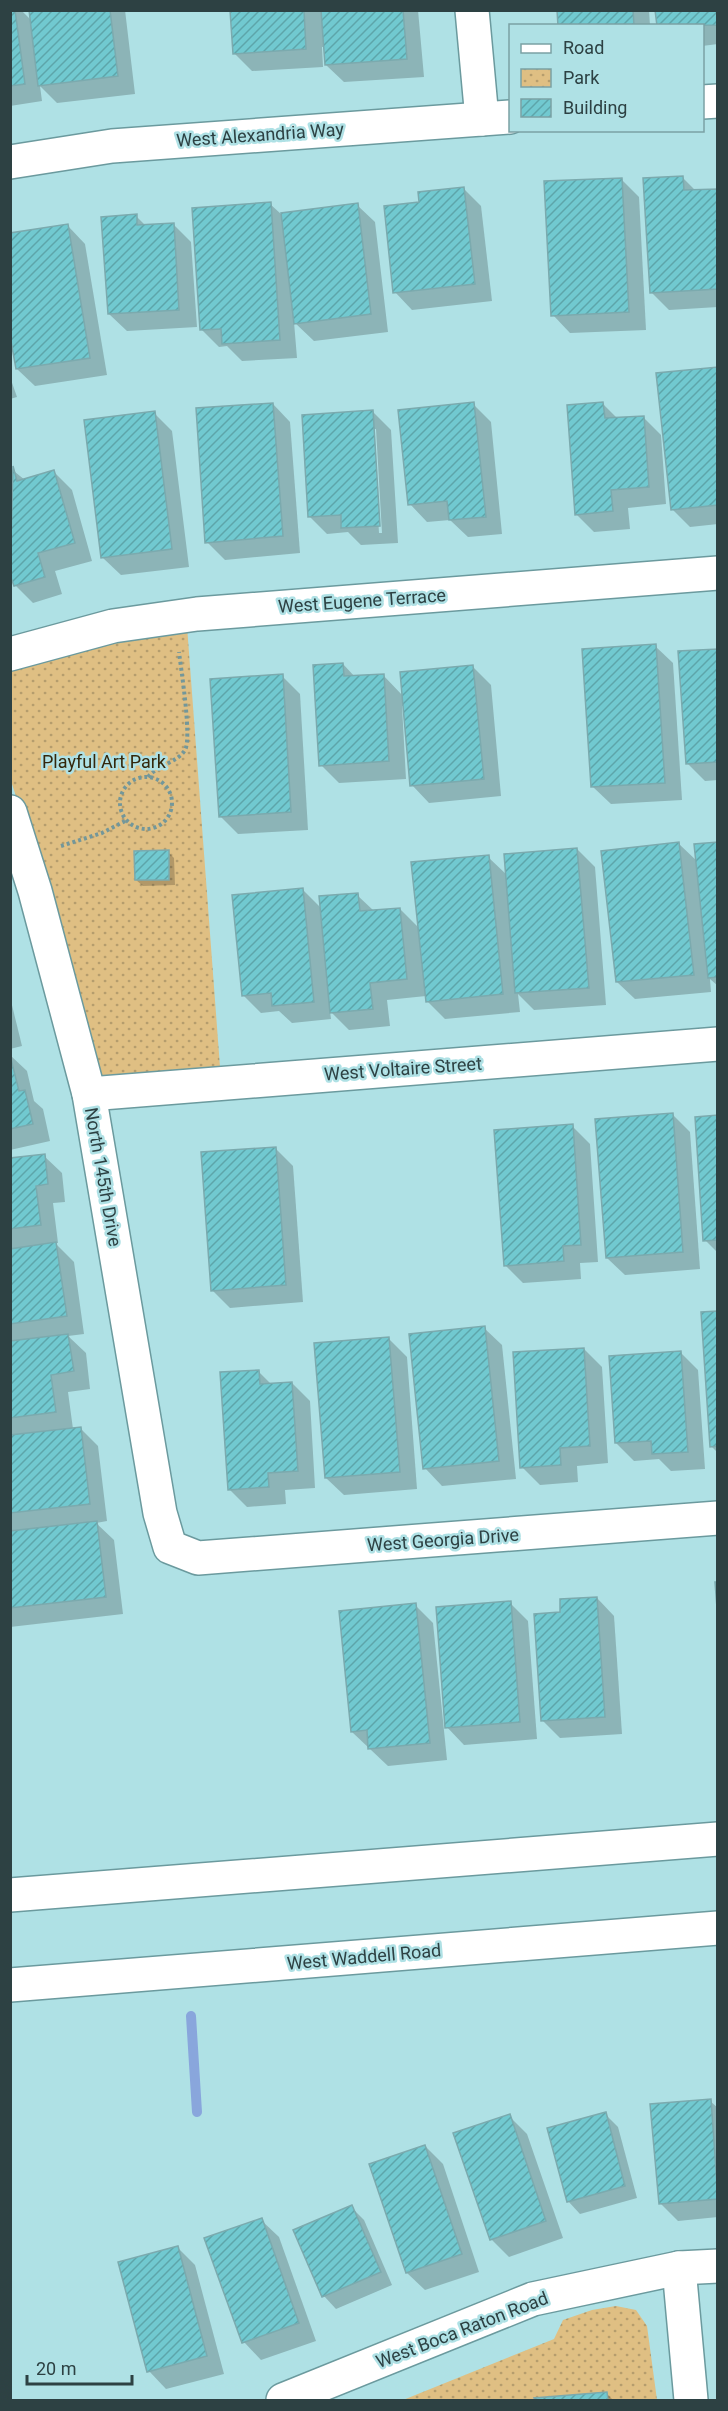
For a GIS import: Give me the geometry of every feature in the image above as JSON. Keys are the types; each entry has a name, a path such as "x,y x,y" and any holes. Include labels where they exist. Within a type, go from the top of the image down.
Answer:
{"street":[{"path":"472,10 496,118"},
{"name":"West Alexandria Way","path":"10,162 112,146 496,118"},
{"name":"West Eugene Terrace","path":"10,654 94,630 197,614 717,573"},
{"name":"North 145th Drive","path":"10,812 16,847 89,1094 160,1513 170,1547"},
{"name":"West Voltaire Street","path":"89,1094 717,1044"},
{"name":"West Georgia Drive","path":"170,1547 198,1558 717,1518"},
{"path":"10,1895 717,1839"},
{"name":"West Waddell Road","path":"10,1985 717,1928"},
{"name":"West Boca Raton Road","path":"283,2400 533,2299 679,2268 717,2266"},
{"path":"679,2268 691,2400"}],"path":[{"path":"148,778 156,768 179,757 187,742 179,652"},
{"path":"148,778 161,782 167,788 172,804 171,812 160,825 153,828 136,827 127,820 121,808 124,791 136,780 148,778"},
{"path":"61,846 102,833 127,820"}],"green space":[{"name":"Playful Art Park","path":"187,626 220,1067 102,1077 58,924 11,781 10,670 79,644"},
{"path":"616,2306 636,2310 647,2326 657,2400 403,2400 554,2339 563,2320 592,2310"}],"building":[{"path":"10,10 15,10 25,84 10,86"},
{"path":"29,10 110,10 118,76 38,86"},
{"path":"230,10 304,10 306,49 233,54"},
{"path":"321,10 403,10 407,59 325,65"},
{"path":"557,10 633,10 634,24 558,24"},
{"path":"655,10 718,10 718,25 657,24"},
{"path":"683,176 684,190 718,189 718,289 650,293 643,178"},
{"path":"622,178 629,312 551,316 544,181"},
{"path":"464,187 475,284 393,293 384,206 419,202 418,192"},
{"path":"271,202 280,340 222,344 221,329 200,330 192,208"},
{"path":"358,203 371,314 294,324 281,213"},
{"path":"137,214 137,225 174,223 179,310 108,314 101,217"},
{"path":"68,224 90,358 16,369 10,336 10,233"},
{"path":"718,367 718,505 671,510 656,373"},
{"path":"474,402 486,517 449,520 447,501 408,505 398,410"},
{"path":"603,402 605,418 644,416 649,487 611,490 613,511 575,515 567,405"},
{"path":"273,403 283,536 205,543 196,408"},
{"path":"373,410 380,526 341,528 341,515 308,517 302,415"},
{"path":"155,411 172,549 101,558 84,420"},
{"path":"13,466 17,481 54,470 75,543 38,553 45,577 14,586 10,575"},
{"path":"656,644 665,783 591,787 582,649"},
{"path":"718,649 718,762 686,764 678,651"},
{"path":"343,663 344,676 384,674 389,761 319,766 313,665"},
{"path":"473,665 484,779 410,786 400,672"},
{"path":"283,674 291,812 219,817 210,679"},
{"path":"679,842 694,975 616,982 601,851"},
{"path":"718,842 718,977 708,978 694,844"},
{"path":"577,848 589,988 515,993 504,854"},
{"path":"169,850 169,880 135,880 134,851"},
{"path":"489,855 503,994 426,1002 411,862"},
{"path":"303,888 314,1002 272,1006 271,993 242,996 232,895"},
{"path":"358,893 360,911 400,908 407,979 370,983 373,1009 330,1013 319,896"},
{"path":"10,1055 19,1091 25,1090 33,1124 10,1129"},
{"path":"673,1113 683,1252 606,1258 595,1119"},
{"path":"718,1115 718,1240 703,1241 695,1117"},
{"path":"573,1124 581,1245 563,1246 564,1261 504,1266 494,1130"},
{"path":"276,1147 286,1285 211,1291 201,1152"},
{"path":"45,1154 48,1184 36,1186 41,1225 10,1229 10,1158"},
{"path":"56,1242 67,1316 10,1324 10,1249"},
{"path":"718,1311 718,1446 710,1447 701,1312"},
{"path":"485,1326 499,1461 423,1469 409,1334"},
{"path":"68,1334 74,1371 51,1375 56,1412 10,1418 10,1341"},
{"path":"389,1337 400,1472 325,1478 314,1343"},
{"path":"584,1348 590,1446 560,1448 561,1465 520,1468 513,1352"},
{"path":"681,1351 688,1452 652,1454 651,1441 615,1443 609,1356"},
{"path":"259,1370 260,1384 292,1382 298,1471 268,1473 269,1487 228,1490 220,1372"},
{"path":"81,1427 90,1504 10,1513 10,1435"},
{"path":"97,1521 106,1597 10,1608 10,1531"},
{"path":"715,1582 718,1582 718,1621"},
{"path":"597,1597 605,1717 541,1721 534,1614 560,1612 560,1599"},
{"path":"511,1601 520,1722 445,1728 436,1607"},
{"path":"416,1603 430,1743 368,1749 367,1730 351,1732 339,1611"},
{"path":"711,2099 718,2199 659,2204 650,2104"},
{"path":"606,2112 625,2186 567,2202 547,2128"},
{"path":"510,2114 546,2221 490,2240 453,2133"},
{"path":"425,2145 462,2254 406,2273 369,2164"},
{"path":"352,2205 381,2272 322,2297 293,2230"},
{"path":"262,2218 299,2323 242,2343 204,2238"},
{"path":"178,2246 207,2356 147,2372 118,2262"},
{"path":"607,2392 608,2400 535,2400 534,2398"}],"waterway":[{"path":"191,2016 197,2112"}]}
